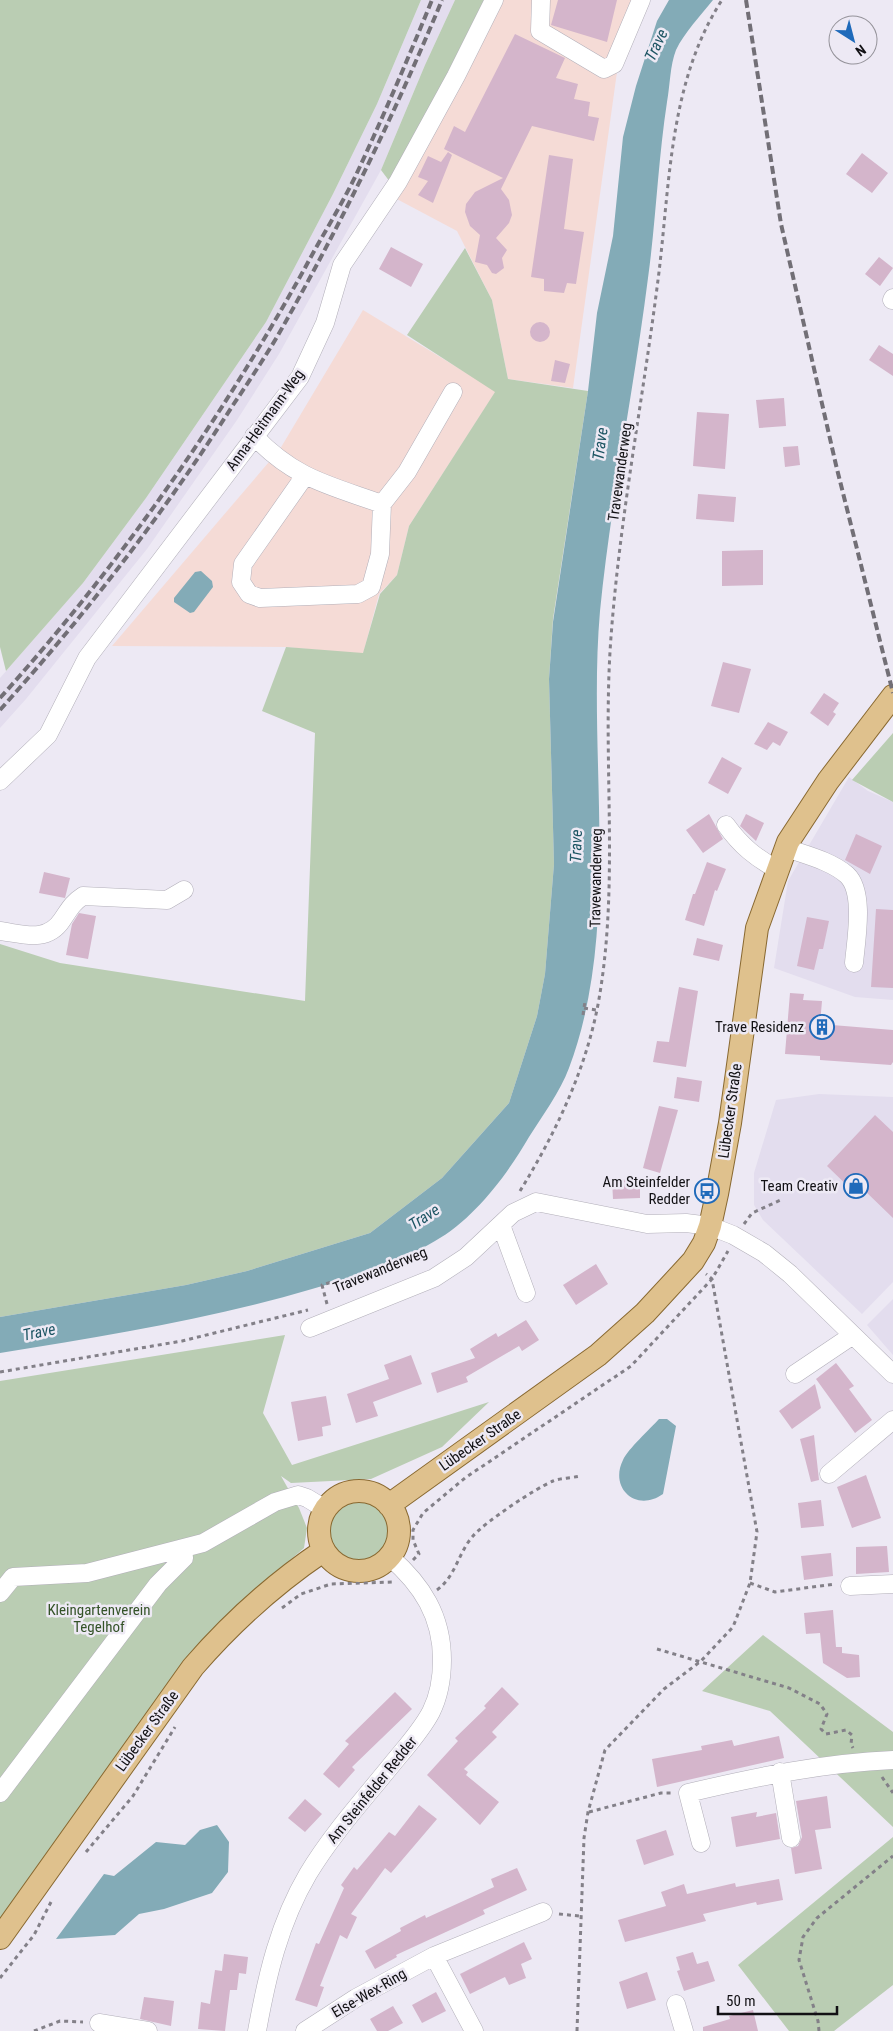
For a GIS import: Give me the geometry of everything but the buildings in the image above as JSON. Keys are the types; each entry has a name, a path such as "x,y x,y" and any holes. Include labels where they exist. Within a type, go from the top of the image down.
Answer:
{"main road":[{"name":"Lübecker Straße","path":"389,1504 598,1355 645,1313 693,1261 704,1243 710,1226 730,1123 757,928 786,848 828,781 893,696"},
{"path":"358,1491 377,1495 389,1504 396,1517 399,1530 395,1548 396,1563 355,1571 339,1566 323,1551 318,1528 325,1509 342,1494 358,1491"},
{"name":"Lübecker Straße","path":"0,1938 193,1668 226,1630 264,1595 323,1551"}],"street":[{"name":"Anna-Heitmann-Weg","path":"0,781 48,735 87,658 300,377 325,323 342,265 398,182 494,0"},
{"path":"541,0 540,31 604,70 614,64 640,0"},
{"path":"304,477 243,564 241,582 249,594 260,598 358,594 370,587 380,554 382,504 407,472 453,392"},
{"path":"254,436 274,457 304,477 382,504"},
{"path":"726,825 739,844 756,859 778,870"},
{"path":"786,848 830,865 848,876 855,890 858,911 854,963"},
{"path":"0,931 37,936 51,933 61,922 71,904 82,896 167,900 184,890"},
{"path":"310,1328 434,1278 466,1257 502,1226 513,1213 536,1202 647,1224 686,1223 710,1226 736,1236 764,1253 790,1274 893,1374"},
{"path":"502,1226 526,1292"},
{"path":"795,1374 854,1335"},
{"path":"829,1474 893,1420"},
{"path":"0,1593 13,1577 87,1573 203,1544 275,1502 298,1495 308,1498 325,1509"},
{"path":"0,1793 158,1584 184,1558 184,1549"},
{"name":"Am Steinfelder Redder","path":"257,2031 274,1952 285,1920 302,1886 340,1829 417,1734 434,1704 441,1677 441,1647 436,1619 426,1598 396,1563"},
{"path":"850,1586 893,1584"},
{"path":"701,1843 688,1793 780,1772 825,1765 893,1760"},
{"path":"780,1772 791,1838"},
{"name":"Else-Wex-Ring","path":"305,2031 356,1998 434,1956 542,1912"},
{"path":"434,1956 474,2031"},
{"path":"676,2004 684,2031"},
{"path":"99,2023 148,2031"}],"path":[{"name":"Travewanderweg","path":"512,1198 520,1191 538,1161 567,1103 596,1010 608,918 608,697 611,636 623,527 650,340 679,105 706,26 722,0"},
{"path":"583,1015 585,1001"},
{"path":"584,1008 596,1010"},
{"path":"279,1610 301,1594 330,1584 393,1582 396,1563 419,1554 413,1540 413,1530 423,1513 465,1478 630,1366 712,1279 736,1236 752,1213 783,1199"},
{"path":"577,2031 580,1916 588,1812 605,1750 664,1689 701,1660 733,1627 750,1583 757,1532 712,1279 693,1261"},
{"path":"327,1304 322,1285 335,1280"},
{"name":"Travewanderweg","path":"321,1306 336,1300"},
{"path":"0,1372 182,1340 315,1308"},
{"path":"426,1598 445,1584 473,1536 497,1517 554,1480 580,1476"},
{"path":"750,1583 775,1592 836,1584 850,1586"},
{"path":"657,1649 701,1660 789,1688 820,1704 827,1714 821,1729 826,1734 846,1730 852,1735 851,1744 856,1752 870,1761 893,1793"},
{"path":"82,1857 133,1796 179,1721"},
{"path":"588,1812 662,1793 688,1793"},
{"path":"819,2031 818,2021 799,1960 803,1936 817,1918 893,1856"},
{"path":"0,1978 34,1934 55,1894"},
{"path":"564,1914 580,1916"},
{"path":"34,2031 60,2021 99,2023"}],"shaded area":[{"path":"421,0 455,0 425,65 381,170 279,354 237,420 147,549 26,699 0,728 0,678 83,583 146,498 266,322 333,194 377,104"},
{"path":"501,0 647,0 617,72 573,388 508,379 492,300 457,231 393,197"},
{"path":"363,310 496,391 409,526 397,575 379,594 363,654 286,647 112,646 280,449"},
{"path":"849,777 868,791 893,802 893,1000 855,997 774,968 788,881"},
{"path":"819,1094 893,1097 893,1282 862,1314 763,1220 754,1205 754,1173 776,1100"},
{"path":"893,1299 893,1355 867,1325"}],"green space":[{"path":"0,0 421,0 377,104 333,194 266,322 146,498 83,583 6,671 0,647"},
{"path":"455,0 487,0 390,182 381,170 425,65"},
{"path":"465,248 492,300 508,379 588,391 553,619 549,679 554,864 545,974 537,1016 509,1103 442,1178 370,1233 247,1271 186,1285 0,1317 0,944 60,963 305,1001 315,733 262,711 286,647 363,653 380,594 397,575 409,526 495,392 407,335"},
{"path":"893,733 893,802 852,780"},
{"name":"Kleingartenverein Tegelhof","path":"285,1335 263,1413 292,1465 489,1402 442,1447 371,1479 291,1483 281,1476 299,1508 307,1528 304,1548 258,1588 0,1920 0,1381"},
{"path":"358,1501 370,1503 380,1510 387,1520 389,1532 387,1544 380,1554 370,1561 358,1563 346,1561 336,1554 329,1544 327,1532 329,1520 336,1510 346,1503"},
{"path":"763,1635 893,1732 893,1827 770,1711 702,1691"},
{"path":"893,1837 893,1985 834,2031 789,2031 738,1965"}],"water":[{"name":"Trave","path":"669,0 713,0 683,37 676,50 671,69 661,146 648,278 610,528 600,611 597,667 599,900 594,958 585,1014 569,1068 561,1086 511,1166 488,1195 463,1221 449,1232 405,1257 344,1280 274,1300 196,1318 0,1353 0,1317 186,1285 247,1271 370,1233 442,1178 509,1103 537,1016 545,974 554,864 549,679 553,622 588,391 597,313 613,236 623,137 636,86 657,21"},
{"path":"201,571 212,581 213,587 194,612 190,613 174,602 174,598 195,572"},
{"path":"659,1419 667,1419 676,1426 663,1494 643,1501 628,1495 622,1488 620,1470 629,1450"},
{"path":"217,1825 229,1842 228,1872 212,1893 164,1909 139,1914 115,1935 56,1939 104,1874 114,1876 156,1842 185,1845 200,1830"}],"railway":[{"path":"0,698 86,597 126,544 203,436 239,380 350,187 386,110 432,0"},
{"path":"0,710 63,637 152,524 272,346 365,171 405,86 442,0"},
{"path":"746,0 781,224 836,465 893,693"}],"place":[{"name":"Trave Residenz","path":"822,1027"},
{"name":"Team Creativ","path":"856,1186"},
{"name":"Am Steinfelder Redder","path":"707,1191"}]}
